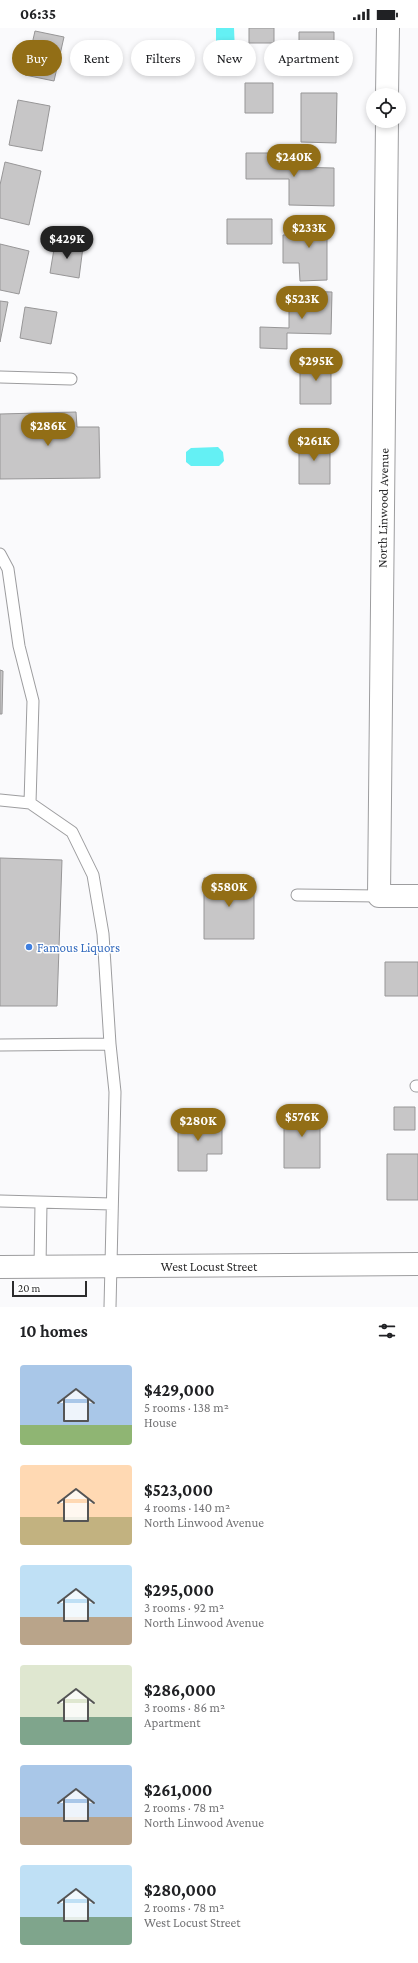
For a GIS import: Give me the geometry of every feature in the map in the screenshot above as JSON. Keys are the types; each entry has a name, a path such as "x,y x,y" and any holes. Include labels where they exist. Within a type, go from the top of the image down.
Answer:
{"street":[{"path":"388,28 388,88"},
{"name":"North Linwood Avenue","path":"379,896 387,128"},
{"path":"379,896 418,896"},
{"name":"West Locust Street","path":"0,1267 418,1264"}],"lane":[{"path":"0,377 71,380"},
{"path":"0,554 8,569 19,646 33,701 30,803"},
{"path":"0,800 30,803 72,832 93,875 103,934 110,1044 115,1092 110,1307"},
{"path":"297,895 379,896"},
{"path":"0,1044 110,1044"},
{"path":"0,1201 112,1204"},
{"path":"40,1267 41,1203"}],"water":[{"path":"216,28 234,28 234,40 216,40"},
{"path":"218,447 223,452 224,461 219,466 191,466 186,462 186,452 191,448"}],"building":[{"path":"249,28 274,28 274,40 264,40 264,43 256,43 256,40 249,40"},
{"path":"35,31 64,37 62,46 62,40 33,40"},
{"path":"299,32 334,32 334,40 299,40"},
{"path":"30,76 55,76 54,81"},
{"path":"245,83 273,83 273,113 245,113"},
{"path":"301,93 337,93 336,143 301,142"},
{"path":"18,100 50,106 42,151 9,145"},
{"path":"246,153 292,153 292,167 334,168 334,206 289,205 289,179 246,179"},
{"path":"5,162 41,171 29,225 0,218 0,185"},
{"path":"300,218 327,218 327,280 300,281 299,263 283,263 283,235 300,234"},
{"path":"227,219 272,219 272,244 227,244"},
{"path":"55,243 83,247 79,278 50,273"},
{"path":"0,244 29,251 19,294 0,290"},
{"path":"299,291 332,292 331,334 287,333 287,349 260,348 260,327 289,328 289,308 298,308"},
{"path":"0,301 8,302 0,342"},
{"path":"25,307 57,312 51,344 20,338"},
{"path":"300,360 331,360 331,404 300,404"},
{"path":"76,412 77,427 99,427 100,478 0,479 0,414"},
{"path":"299,440 330,440 330,484 299,484"},
{"path":"0,670 3,671 2,714 0,714"},
{"name":"Famous Liquors","path":"0,858 62,860 57,1006 0,1006"},
{"path":"204,878 254,878 254,939 204,939"},
{"path":"385,962 418,962 418,996 385,996"},
{"path":"284,1107 320,1107 320,1168 284,1168"},
{"path":"394,1107 415,1107 415,1130 394,1130"},
{"path":"178,1117 222,1117 222,1154 207,1154 207,1171 178,1171"},
{"path":"387,1154 418,1154 418,1200 387,1200"}],"place":[{"name":"Famous Liquors","path":"29,947"}]}
